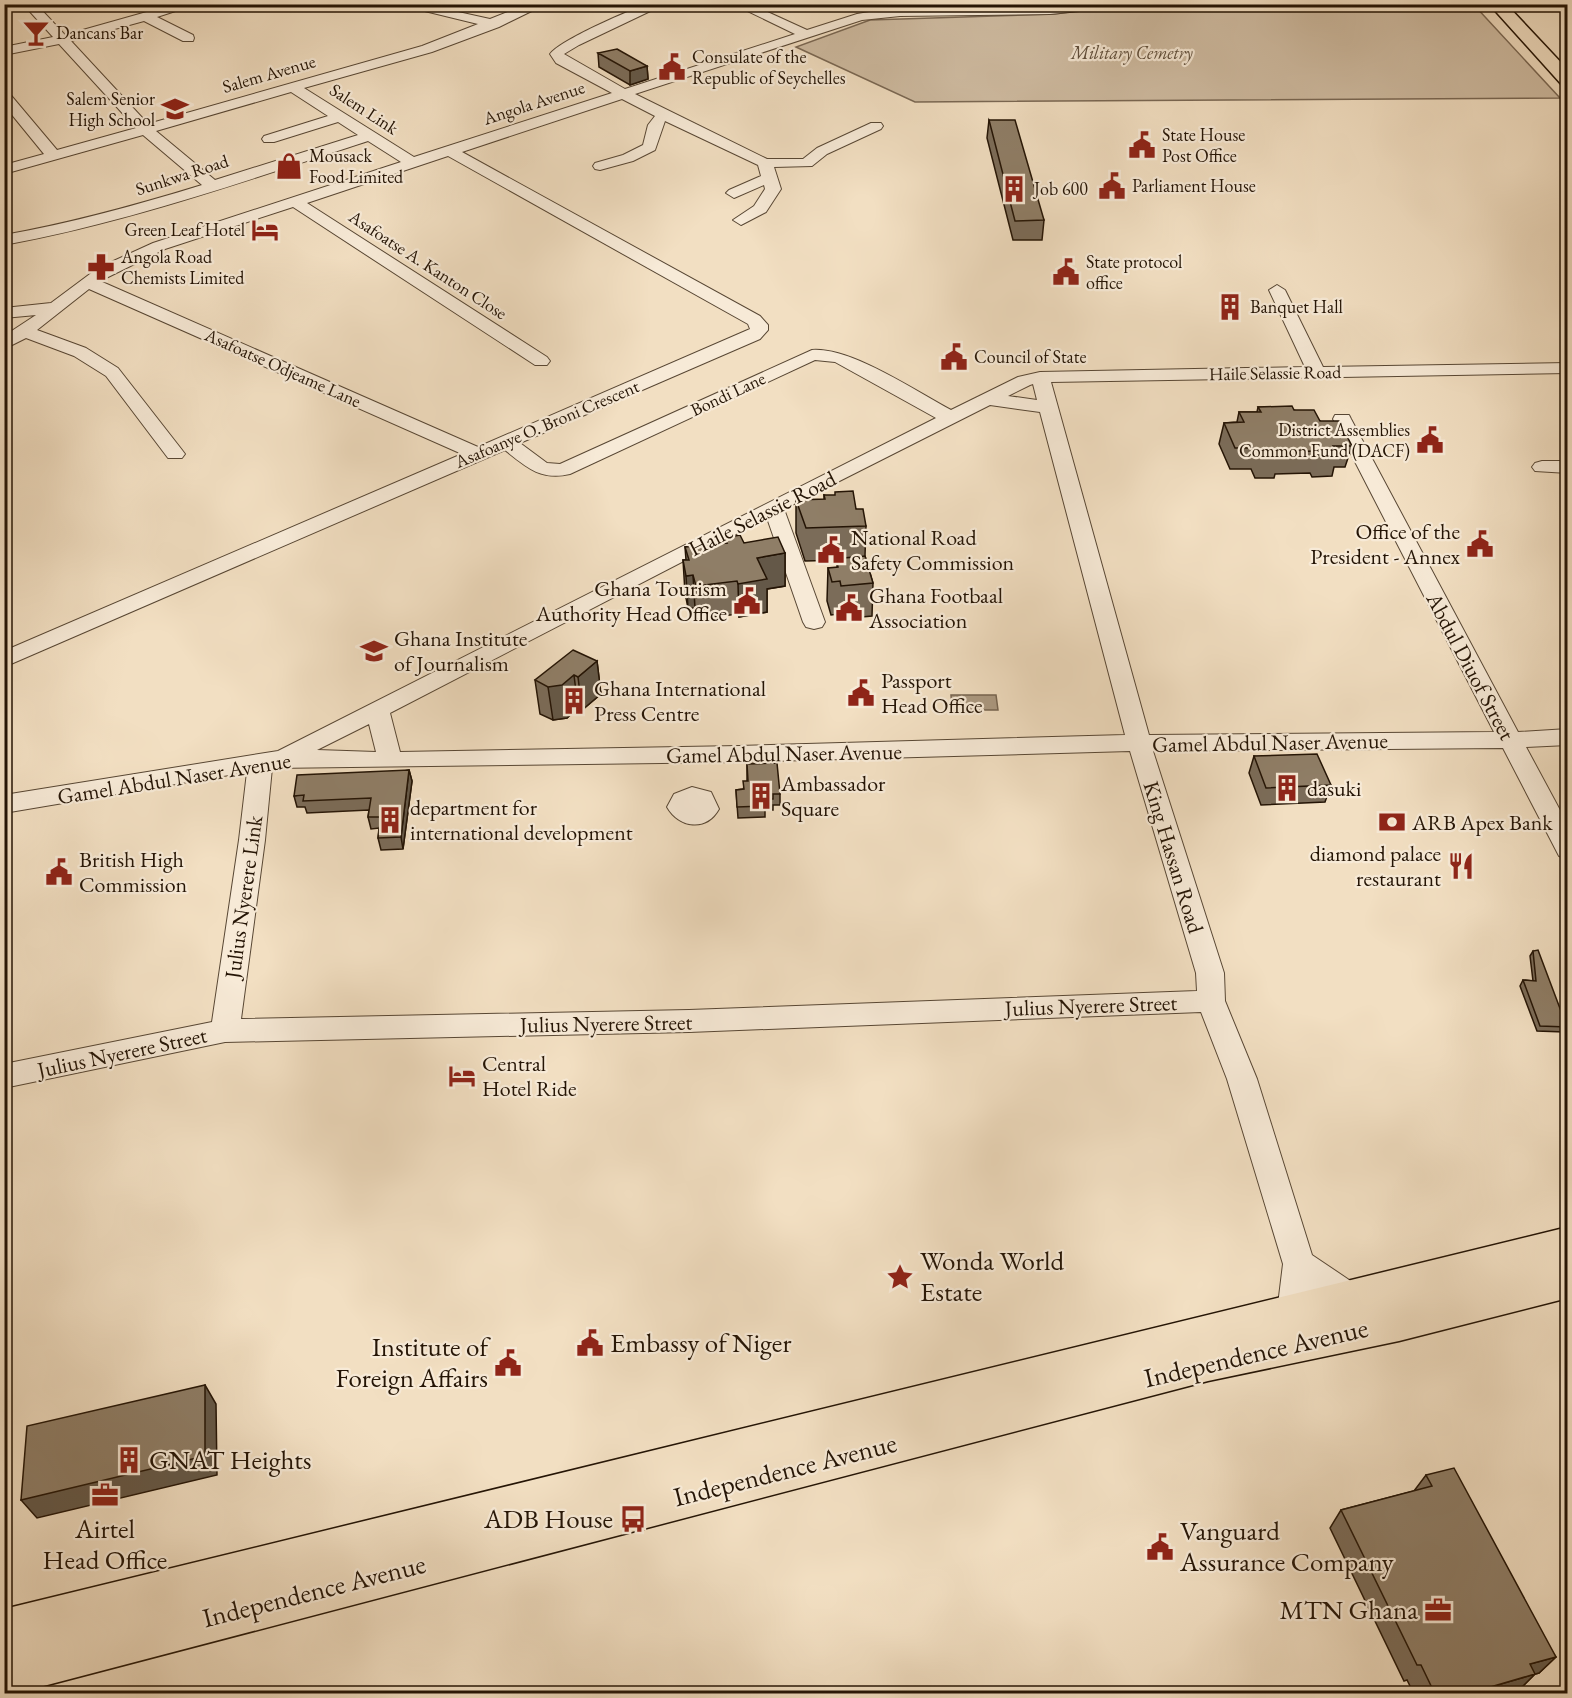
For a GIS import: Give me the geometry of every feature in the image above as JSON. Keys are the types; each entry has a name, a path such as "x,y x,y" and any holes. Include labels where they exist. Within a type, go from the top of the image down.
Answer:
{"main road":[{"path":"1496,7 1568,81"},
{"name":"Independence Avenue","path":"4,1633 786,1441 1568,1245"},
{"name":"Independence Avenue","path":"4,1671 1208,1361 1400,1321 1568,1279"}],"street":[{"path":"29,4 145,129 213,186"},
{"path":"124,4 143,18 188,38"},
{"path":"4,51 60,40 191,4"},
{"path":"402,4 495,24"},
{"name":"Salem Avenue","path":"4,170 427,49 495,24 540,4"},
{"path":"659,4 574,42 557,54 561,60 768,170 773,189 767,201 760,209 741,220"},
{"path":"740,4 806,34"},
{"path":"1045,4 1066,10"},
{"name":"Angola Avenue","path":"4,344 26,332 88,282 116,265 159,246 806,34 862,10 1066,10 1108,4"},
{"name":"Salem Link","path":"294,88 413,163"},
{"path":"4,96 54,156"},
{"path":"600,165 628,158 650,147 655,125 663,115"},
{"path":"269,139 339,117"},
{"path":"734,193 768,170 807,163 822,151 876,126"},
{"name":"Sunkwa Road","path":"4,240 99,220 368,136"},
{"name":"Asafoanye O. Broni Crescent","path":"4,660 754,335 759,330 759,325 754,320 450,151"},
{"name":"Asafoatse A. Kanton Close","path":"294,201 541,361"},
{"name":"Asafoatse Odjeame Lane","path":"88,282 477,454"},
{"path":"1276,290 1316,372"},
{"path":"4,313 59,306"},
{"path":"26,332 80,352 112,372 175,454"},
{"name":"Bondi Lane","path":"506,442 542,469 563,470 812,355 826,354 841,358 951,418"},
{"name":"Haile Selassie Road","path":"272,761 377,710 1024,381 1040,377 1568,368"},
{"name":"King Hassan Road","path":"1040,377 1139,743 1210,973 1211,1001 1242,1079 1299,1264 1293,1313"},
{"path":"987,399 1048,407"},
{"name":"Abdul Diuof Street","path":"1342,419 1568,850"},
{"path":"1542,467 1568,467"},
{"path":"773,507 814,622"},
{"path":"377,710 390,760"},
{"name":"Gamel Abdul Naser Avenue","path":"4,804 272,761 694,755 1139,743 1510,740 1568,737"},
{"path":"692,796 694,755"},
{"name":"Julius Nyerere Link","path":"225,1031 252,840 272,761"},
{"name":"Julius Nyerere Street","path":"4,1076 225,1031 689,1021 1211,1001"},
{"path":"1299,1264 1350,1299"}],"green space":[{"name":"Military Cemetry","path":"1128,4 1474,5 1560,98 915,102 796,47 870,20 1055,14"}],"shaded area":[{"path":"951,695 996,695 998,710 952,710"}],"building":[{"path":"617,49 647,66 630,71 598,53"},
{"name":"Job 600","path":"989,120 1015,120 1044,220 1015,221"},
{"path":"1292,406 1294,410 1314,410 1320,421 1339,421 1352,446 1333,446 1338,455 1318,455 1316,451 1278,452 1280,456 1260,456 1256,448 1235,448 1224,423 1244,422 1239,412 1261,412 1258,407"},
{"path":"853,491 856,509 863,509 866,526 806,528 796,500 825,499 824,495"},
{"path":"740,535 744,543 778,537 785,553 757,558 767,579 738,584 737,581 696,586 693,575 686,576 683,560 689,560 685,547 727,543 724,538"},
{"path":"865,556 873,583 841,586 840,581 832,582 828,568 838,567 837,562 845,561 844,558"},
{"path":"573,650 597,661 578,677 574,675 562,685 548,687 535,680"},
{"path":"1317,754 1331,785 1266,788 1254,756"},
{"name":"Ambassador Square","path":"777,763 780,794 773,794 773,799 765,799 765,806 737,807 736,790 744,789 743,781 748,781 747,764"},
{"name":"department for international development","path":"409,770 401,837 378,838 381,817 368,817 371,798 303,801 304,795 294,796 297,775"},
{"path":"1538,950 1567,1027 1540,1026 1523,980 1536,981 1533,951"},
{"name":"GNAT Heights","path":"205,1385 205,1456 21,1500 27,1426"},
{"name":"MTN Ghana","path":"1454,1468 1556,1657 1530,1664 1535,1674 1487,1688 1490,1694 1435,1694 1421,1665 1417,1665 1341,1510 1432,1486 1426,1475"}],"place":[{"name":"Dancans Bar","path":"36,33"},
{"name":"Consulate of the Republic of Seychelles","path":"672,67"},
{"name":"Salem Senior High School","path":"175,109"},
{"name":"State House Post Office","path":"1142,145"},
{"name":"Mousack Food Limited","path":"289,166"},
{"name":"Parliament House","path":"1112,186"},
{"name":"Job 600","path":"1014,189"},
{"name":"Green Leaf Hotel","path":"265,230"},
{"name":"Angola Road Chemists Limited","path":"101,267"},
{"name":"State protocol office","path":"1066,272"},
{"name":"Banquet Hall","path":"1230,307"},
{"name":"Council of State","path":"954,357"},
{"name":"District Assemblies Common Fund (DACF)","path":"1430,440"},
{"name":"Office of the President - Annex","path":"1480,544"},
{"name":"National Road Safety Commission","path":"831,550"},
{"name":"Ghana Tourism Authority Head Office","path":"747,601"},
{"name":"Ghana Footbaal Association","path":"849,608"},
{"name":"Ghana Institute of Journalism","path":"374,651"},
{"name":"Passport Head Office","path":"861,693"},
{"name":"Ghana International Press Centre","path":"574,701"},
{"name":"dasuki","path":"1287,788"},
{"name":"Ambassador Square","path":"761,796"},
{"name":"department for international development","path":"390,820"},
{"name":"ARB Apex Bank","path":"1392,822"},
{"name":"diamond palace restaurant","path":"1461,866"},
{"name":"British High Commission","path":"59,872"},
{"name":"Central Hotel Ride","path":"462,1076"},
{"name":"Wonda World Estate","path":"900,1277"},
{"name":"Embassy of Niger","path":"590,1343"},
{"name":"Institute of Foreign Affairs","path":"508,1363"},
{"name":"GNAT Heights","path":"129,1460"},
{"name":"Airtel Head Office","path":"105,1495"},
{"name":"ADB House","path":"633,1519"},
{"name":"Vanguard Assurance Company","path":"1160,1547"},
{"name":"MTN Ghana","path":"1438,1610"}]}
